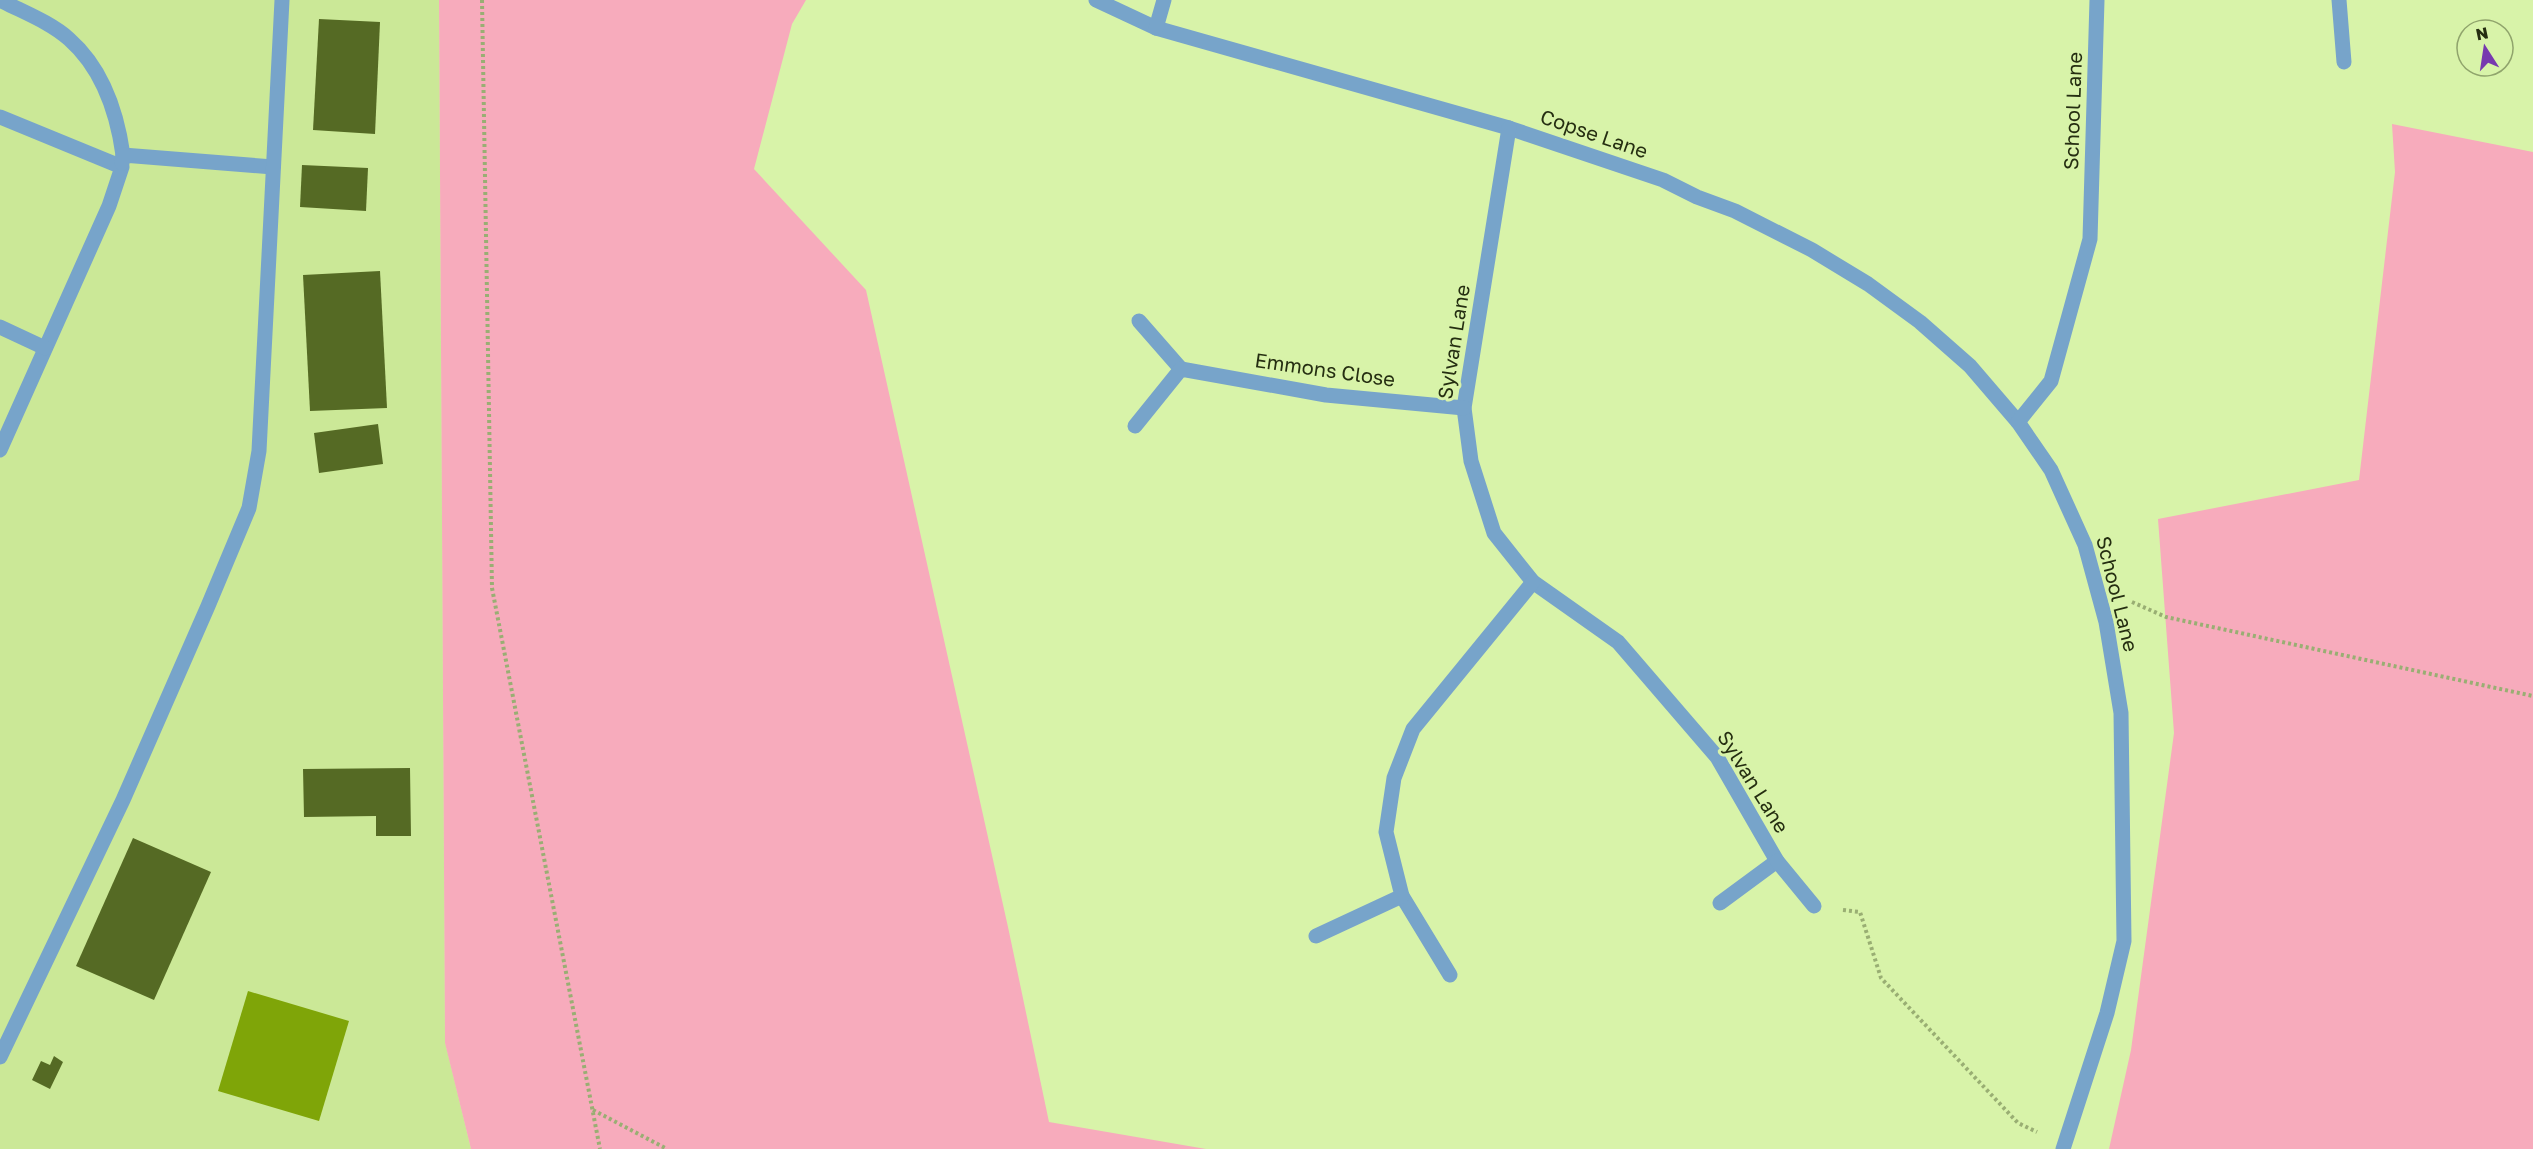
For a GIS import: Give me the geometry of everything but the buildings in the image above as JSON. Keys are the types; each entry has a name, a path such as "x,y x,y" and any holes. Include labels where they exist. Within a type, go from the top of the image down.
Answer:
{"street":[{"path":"0,0 68,38 86,57 101,79 111,105 122,161 109,206 0,450"},
{"path":"0,1057 123,801 249,508 259,451 282,0"},
{"name":"Copse Lane","path":"1096,0 1156,28 1509,128 1664,180 1697,197 1735,211 1812,250 1868,284 1920,322 1970,366 2018,422"},
{"path":"1156,28 1164,0"},
{"name":"School Lane","path":"2067,1148 2107,1013 2124,941 2121,713 2106,622 2085,545 2051,470 2018,422 2051,381 2090,239 2097,0"},
{"path":"2339,0 2344,62"},
{"path":"0,117 122,161 273,166"},
{"name":"Sylvan Lane","path":"1509,128 1464,408 1471,461 1494,533 1533,582 1618,642 1717,757 1777,861 1814,906"},
{"path":"1135,426 1181,369 1139,321"},
{"path":"0,327 45,348"},
{"name":"Emmons Close","path":"1181,369 1326,394 1464,408"},
{"path":"1450,975 1402,896 1386,832 1394,778 1413,729 1533,582"},
{"name":"Sylvan Lane","path":"1720,903 1777,861"},
{"path":"1316,936 1402,896"}],"path":[{"path":"482,0 492,588 600,1149"},
{"path":"2166,617 2533,696"},
{"path":"1814,906 1860,912 1881,978 2018,1123 2067,1148"},
{"path":"593,1110 667,1149"}],"shaded area":[{"path":"0,0 439,0 445,1042 471,1149 0,1149"},
{"path":"439,0 806,0 792,24 754,169 866,290 1008,927 1049,1122 1206,1149 471,1149 445,1043"},
{"path":"2392,124 2533,152 2533,1149 2109,1149 2131,1050 2174,733 2158,519 2359,480 2395,172"},
{"path":"248,991 349,1021 319,1121 218,1091"}]}
